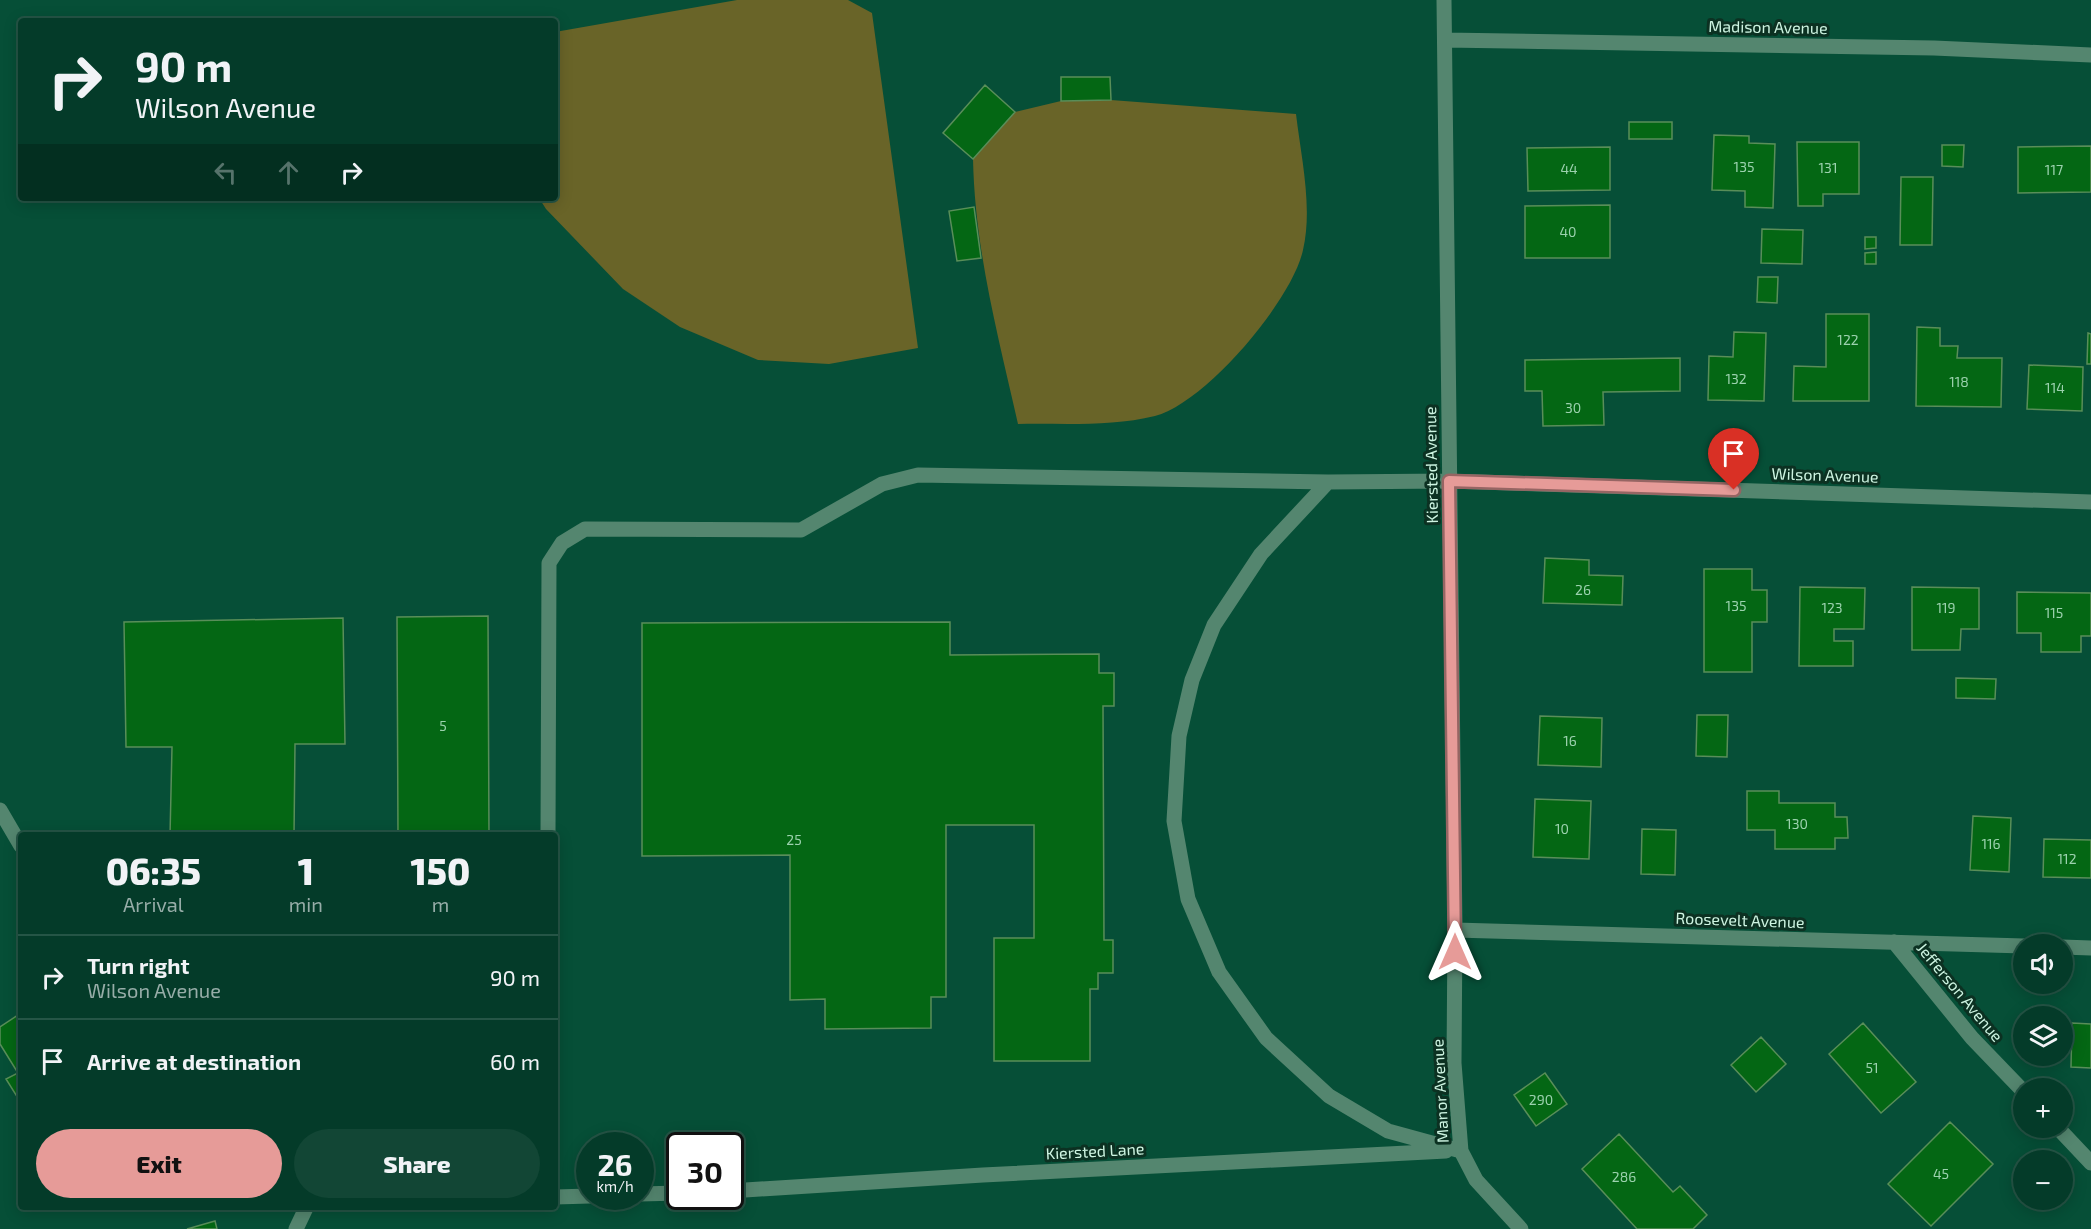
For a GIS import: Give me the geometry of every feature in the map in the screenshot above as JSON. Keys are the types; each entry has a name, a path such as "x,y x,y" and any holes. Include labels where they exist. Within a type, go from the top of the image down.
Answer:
{"street":[{"name":"Kiersted Avenue","path":"1444,0 1455,930"},
{"name":"Madison Avenue","path":"1445,40 1934,48 2091,55"},
{"name":"Wilson Avenue","path":"548,832 549,563 562,543 585,529 801,530 882,484 918,475 1328,482 1449,481 2091,502"},
{"path":"1328,482 1261,554 1214,625 1192,680 1179,736 1174,821 1188,899 1219,972 1266,1038 1281,1053 1329,1096 1388,1131 1461,1151"},
{"path":"0,810 18,841"},
{"name":"Roosevelt Avenue","path":"1455,930 2013,946"},
{"name":"Manor Avenue","path":"1455,930 1454,1063 1461,1151 1476,1180 1521,1229"},
{"name":"Jefferson Avenue","path":"1894,942 1972,1038 2013,1081"},
{"path":"2073,947 2091,948"},
{"path":"2068,1138 2091,1162"},
{"name":"Kiersted Lane","path":"744,1190 983,1175 1461,1151"},
{"path":"558,1197 576,1196"},
{"path":"296,1229 305,1210"}],"shaded area":[{"path":"737,0 848,0 872,13 918,348 829,364 758,360 680,327 623,289 541,201 558,201 558,31"},
{"path":"1111,100 1296,114 1307,217 1303,250 1296,271 1265,322 1221,371 1198,392 1175,407 1155,416 1121,422 1018,424 983,260 973,159 1015,112 1061,101"}],"building":[{"path":"1061,77 1110,77 1111,100 1061,101"},
{"path":"985,85 1015,112 973,159 943,133"},
{"path":"1629,122 1672,122 1672,139 1629,139"},
{"path":"1714,135 1749,136 1749,143 1775,144 1773,208 1745,207 1745,191 1712,190"},
{"path":"1797,142 1859,142 1859,194 1823,194 1823,206 1798,206"},
{"path":"1942,145 1964,145 1963,167 1942,166"},
{"path":"2091,146 2091,192 2018,193 2018,147"},
{"path":"1610,147 1610,190 1528,191 1527,148"},
{"path":"1901,177 1933,177 1932,245 1900,245"},
{"path":"1610,205 1610,258 1525,258 1525,206"},
{"path":"974,207 981,258 957,261 949,211"},
{"path":"1762,229 1803,230 1802,264 1761,263"},
{"path":"1865,237 1876,237 1876,248 1865,249"},
{"path":"1876,252 1876,264 1865,264 1865,253"},
{"path":"1758,277 1778,277 1777,303 1757,302"},
{"path":"1826,314 1869,314 1869,401 1793,401 1794,366 1826,367"},
{"path":"1917,327 1940,328 1940,346 1958,346 1957,358 2002,358 2001,407 1916,406"},
{"path":"1734,332 1766,333 1764,401 1708,400 1709,356 1733,357"},
{"path":"2088,333 2091,334 2091,364 2087,364"},
{"path":"1680,358 1680,391 1603,392 1604,425 1543,426 1542,391 1525,391 1525,360"},
{"path":"2029,365 2083,367 2082,411 2027,409"},
{"path":"1545,558 1589,560 1589,575 1623,576 1622,605 1543,603"},
{"path":"1704,569 1752,569 1752,590 1767,590 1767,622 1752,622 1752,672 1704,672"},
{"path":"1800,587 1865,588 1864,629 1834,629 1834,641 1853,641 1853,666 1799,666"},
{"path":"1912,587 1979,588 1979,629 1961,629 1960,650 1912,650"},
{"path":"2017,592 2091,593 2091,636 2081,636 2081,652 2041,652 2041,633 2017,633"},
{"path":"488,616 489,832 398,832 397,617"},
{"path":"343,618 345,744 295,744 294,832 170,832 172,747 126,747 124,622"},
{"path":"950,622 950,655 1099,654 1099,673 1114,673 1114,706 1103,706 1104,940 1113,940 1113,973 1098,973 1098,989 1090,989 1090,1061 994,1061 994,938 1034,938 1034,825 946,825 946,997 931,997 931,1028 825,1029 825,999 790,1000 790,855 642,856 642,623"},
{"path":"1956,678 1996,679 1995,699 1956,698"},
{"path":"1697,715 1728,715 1727,757 1696,756"},
{"path":"1540,716 1602,718 1601,767 1538,765"},
{"path":"1747,791 1779,791 1779,803 1835,803 1835,817 1847,817 1848,838 1835,838 1835,849 1775,849 1775,830 1747,830"},
{"path":"1535,799 1591,801 1589,859 1533,857"},
{"path":"1973,816 2011,818 2009,872 1970,870"},
{"path":"1642,829 1676,830 1675,875 1641,874"},
{"path":"2044,839 2091,840 2091,878 2043,877"},
{"path":"18,1015 18,1073 0,1044 0,1027"},
{"path":"1863,1023 1916,1082 1881,1113 1829,1054"},
{"path":"2073,1023 2091,1024 2091,1068 2071,1067 2073,1066"},
{"path":"1761,1037 1786,1064 1756,1092 1731,1065"},
{"path":"18,1073 18,1098 6,1079"},
{"path":"1545,1073 1567,1104 1536,1126 1514,1095"},
{"path":"1950,1122 1993,1164 1931,1226 1888,1184"},
{"path":"1619,1134 1673,1192 1680,1186 1707,1215 1693,1229 1637,1229 1582,1169"},
{"path":"215,1221 217,1229 187,1229"}],"route":[{"path":"1455,952 1449,481 1734,490"}]}
